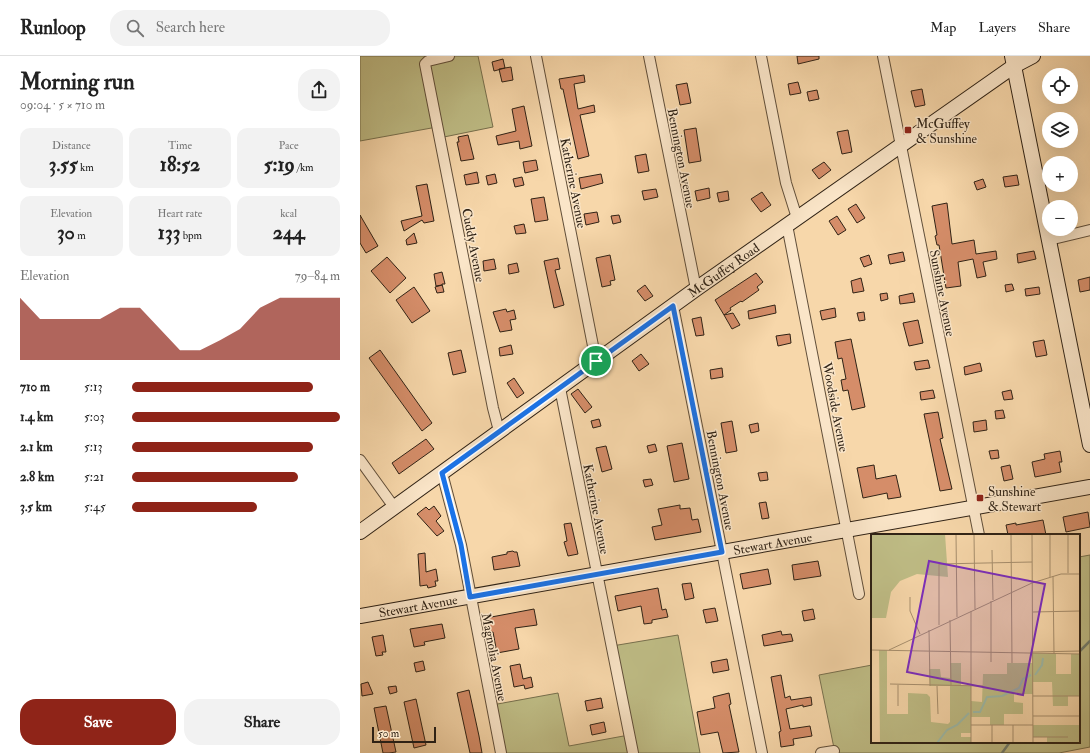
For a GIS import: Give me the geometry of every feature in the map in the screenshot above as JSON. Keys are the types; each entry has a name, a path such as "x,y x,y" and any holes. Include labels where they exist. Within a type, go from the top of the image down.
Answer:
{"street":[{"name":"Cuddy Avenue","path":"449,56 428,60 425,64 493,408 499,431"},
{"name":"Katherine Avenue","path":"536,56 596,361"},
{"name":"Bennington Avenue","path":"649,56 696,289"},
{"name":"Woodside Avenue","path":"761,56 786,183 859,594"},
{"name":"Sunshine Avenue","path":"883,56 979,534"},
{"name":"McGuffey Road","path":"360,532 696,289 901,146 1013,61 1033,56"},
{"path":"1013,61 1090,445"},
{"path":"1049,240 1090,230"},
{"name":"Bennington Avenue","path":"673,306 762,753"},
{"name":"Katherine Avenue","path":"560,388 633,753"},
{"path":"360,460 394,507"},
{"name":"Magnolia Avenue","path":"442,473 461,545 501,753"},
{"name":"Stewart Avenue","path":"360,616 1090,487"},
{"path":"821,753 834,751"}],"shaded area":[{"path":"360,56 478,56 493,127 439,138 437,127 360,141"},
{"path":"1090,555 1090,747 1059,753 835,753 819,675 871,665 871,743 1080,743 1080,557"},
{"path":"678,635 700,753 501,753 492,705 558,693 569,746 629,735 612,646"}],"building":[{"path":"797,56 819,56 819,59 798,64"},
{"path":"503,59 505,68 494,71 492,62"},
{"path":"511,67 513,80 502,82 499,69"},
{"path":"584,75 585,82 574,84 578,109 594,105 595,112 580,115 589,156 578,159 563,89 561,89 559,79"},
{"path":"798,82 801,93 790,95 788,84"},
{"path":"687,83 691,103 680,105 676,85"},
{"path":"922,89 925,105 915,107 911,91"},
{"path":"817,90 819,99 809,101 807,92"},
{"path":"524,106 532,146 520,149 519,141 498,145 496,136 516,131 512,109"},
{"path":"696,128 701,161 689,163 684,130"},
{"path":"848,130 852,152 842,154 837,132"},
{"path":"468,135 474,159 461,161 457,142 459,142 458,137"},
{"path":"646,154 649,171 638,173 635,156"},
{"path":"536,160 538,170 525,173 523,162"},
{"path":"824,162 831,170 819,179 812,170"},
{"path":"477,172 479,183 466,185 464,175"},
{"path":"495,174 497,183 488,185 486,176"},
{"path":"601,174 603,183 581,189 579,178"},
{"path":"1017,175 1019,185 1005,187 1003,177"},
{"path":"522,177 524,185 515,187 513,179"},
{"path":"983,179 986,187 977,190 974,182"},
{"path":"427,184 434,221 424,223 422,220 404,231 401,221 422,216 416,186"},
{"path":"709,188 710,198 697,201 695,191"},
{"path":"656,189 658,197 644,200 642,191"},
{"path":"728,191 729,200 719,202 717,193"},
{"path":"762,192 771,205 761,212 751,199"},
{"path":"544,197 548,220 535,222 531,199"},
{"path":"947,203 952,244 974,240 976,254 996,251 997,259 983,262 986,276 977,278 973,259 958,262 961,286 946,288 939,245 937,245 935,236 937,235 932,206"},
{"path":"856,204 865,218 857,223 848,209"},
{"path":"597,212 599,222 586,225 584,214"},
{"path":"360,215 378,246 366,253 360,243"},
{"path":"619,215 621,222 613,224 611,216"},
{"path":"837,216 846,230 838,235 829,221"},
{"path":"524,224 526,233 516,234 514,226"},
{"path":"414,233 417,243 407,245 406,240"},
{"path":"1034,251 1036,259 1018,263 1017,254"},
{"path":"903,252 905,261 890,264 888,255"},
{"path":"610,255 615,280 610,281 611,285 602,287 596,258"},
{"path":"869,255 872,264 864,267 860,258"},
{"path":"387,257 406,278 390,293 371,271"},
{"path":"558,258 560,269 555,270 564,305 554,308 544,261"},
{"path":"494,259 496,269 484,271 483,261"},
{"path":"517,263 519,272 509,274 508,265"},
{"path":"442,272 445,284 442,284 444,292 437,293 435,287 442,285 436,286 434,274"},
{"path":"756,273 763,282 757,287 759,290 742,302 741,301 730,308 731,310 724,315 715,300"},
{"path":"1090,277 1090,290 1080,292 1078,280"},
{"path":"861,278 864,291 853,293 851,281"},
{"path":"1012,284 1014,290 1006,292 1005,285"},
{"path":"645,285 653,296 645,301 637,291"},
{"path":"414,287 430,311 412,323 396,300"},
{"path":"1039,287 1040,294 1026,296 1025,289"},
{"path":"887,293 888,299 881,301 880,294"},
{"path":"913,293 915,302 900,304 899,296"},
{"path":"775,305 776,313 749,319 748,311"},
{"path":"835,308 836,317 822,320 820,311"},
{"path":"506,309 507,312 514,310 516,319 510,320 512,330 500,332 493,312"},
{"path":"864,312 865,320 859,321 857,313"},
{"path":"733,313 740,325 732,329 724,315"},
{"path":"701,317 704,335 696,336 692,319"},
{"path":"918,320 923,343 909,346 903,323"},
{"path":"790,334 791,343 778,346 776,336"},
{"path":"851,339 865,407 852,410 848,390 843,391 841,380 846,379 842,358 838,359 835,342"},
{"path":"1044,340 1047,355 1036,357 1033,342"},
{"path":"511,345 513,354 500,356 499,348"},
{"path":"380,350 432,423 422,431 369,358"},
{"path":"461,350 466,372 453,375 448,353"},
{"path":"641,354 649,364 639,371 632,361"},
{"path":"928,360 930,368 916,370 914,362"},
{"path":"980,363 982,371 965,375 964,367"},
{"path":"722,368 723,377 711,379 710,370"},
{"path":"514,378 524,393 517,398 507,383"},
{"path":"578,389 592,407 585,413 571,394"},
{"path":"933,390 935,398 921,400 920,392"},
{"path":"1011,390 1013,399 1004,400 1002,392"},
{"path":"1003,410 1005,418 996,419 995,411"},
{"path":"938,412 943,438 940,439 952,489 940,491 924,414"},
{"path":"599,419 601,426 593,428 591,421"},
{"path":"986,420 987,430 974,432 973,422"},
{"path":"732,421 737,451 726,453 721,423"},
{"path":"758,423 759,431 751,433 749,425"},
{"path":"426,439 434,449 399,474 392,463"},
{"path":"682,443 689,479 674,482 667,446"},
{"path":"655,444 657,451 649,453 647,446"},
{"path":"606,446 612,469 602,472 596,448"},
{"path":"998,450 999,458 991,459 989,451"},
{"path":"1060,451 1062,462 1059,462 1061,472 1035,477 1032,462 1045,459 1044,454"},
{"path":"874,465 876,479 896,475 901,497 888,499 887,493 863,498 857,468"},
{"path":"1010,465 1013,479 1004,481 1001,467"},
{"path":"767,472 768,480 760,481 758,473"},
{"path":"651,479 653,485 645,487 643,480"},
{"path":"766,502 769,518 762,519 759,503"},
{"path":"680,505 680,509 690,508 692,520 698,519 701,532 655,540 652,527 662,525 658,509"},
{"path":"434,506 441,516 436,521 444,531 437,536 417,514 426,507 429,510"},
{"path":"1088,512 1090,527 1066,532 1063,517"},
{"path":"1043,520 1046,534 1008,534 1006,525 1016,523 1016,525"},
{"path":"571,523 578,554 568,556 564,542 567,541 564,524"},
{"path":"507,552 517,552 520,566 494,570 492,557 507,554"},
{"path":"425,553 426,572 436,569 438,581 435,581 436,586 428,588 427,585 420,586 418,554"},
{"path":"818,561 821,576 794,580 792,565"},
{"path":"768,569 771,584 743,589 740,574"},
{"path":"691,583 694,598 685,600 682,584"},
{"path":"658,588 662,610 666,609 668,617 652,620 652,623 644,624 641,606 618,611 615,596"},
{"path":"715,608 718,621 706,623 703,610"},
{"path":"534,609 537,625 515,628 519,649 497,653 493,632 489,633 486,618"},
{"path":"813,609 815,619 804,621 802,611"},
{"path":"442,624 445,638 424,642 425,645 414,647 410,629"},
{"path":"781,631 782,635 791,634 793,641 764,646 762,635"},
{"path":"383,635 386,652 382,652 383,655 376,656 372,637"},
{"path":"727,659 729,670 713,673 711,662"},
{"path":"423,661 425,670 416,672 414,663"},
{"path":"520,664 523,679 531,677 533,687 525,689 524,685 514,687 510,666"},
{"path":"781,675 785,698 790,696 791,700 811,697 812,705 803,707 803,705 786,709 790,729 810,726 812,736 793,739 794,745 781,747 779,732 781,731 771,677"},
{"path":"368,682 373,694 362,696 361,684"},
{"path":"396,686 397,692 390,694 388,687"},
{"path":"469,690 482,753 470,753 457,693"},
{"path":"729,693 731,704 729,705 739,752 723,753 718,732 701,735 697,712 715,708 713,697"},
{"path":"601,698 603,708 587,711 585,701"},
{"path":"416,699 426,745 414,748 404,702"},
{"path":"386,706 396,752 383,753 374,708"},
{"path":"604,722 606,732 592,735 590,725"}],"waterway":[{"path":"1080,651 1090,641"},
{"path":"1002,753 1009,743"}],"place":[{"name":"McGuffey & Sunshine","path":"908,130"},
{"name":"Sunshine & Stewart","path":"980,498"}],"route":[{"path":"673,306 722,552 470,597 461,545 449,494 442,473 596,361 673,306"}]}
